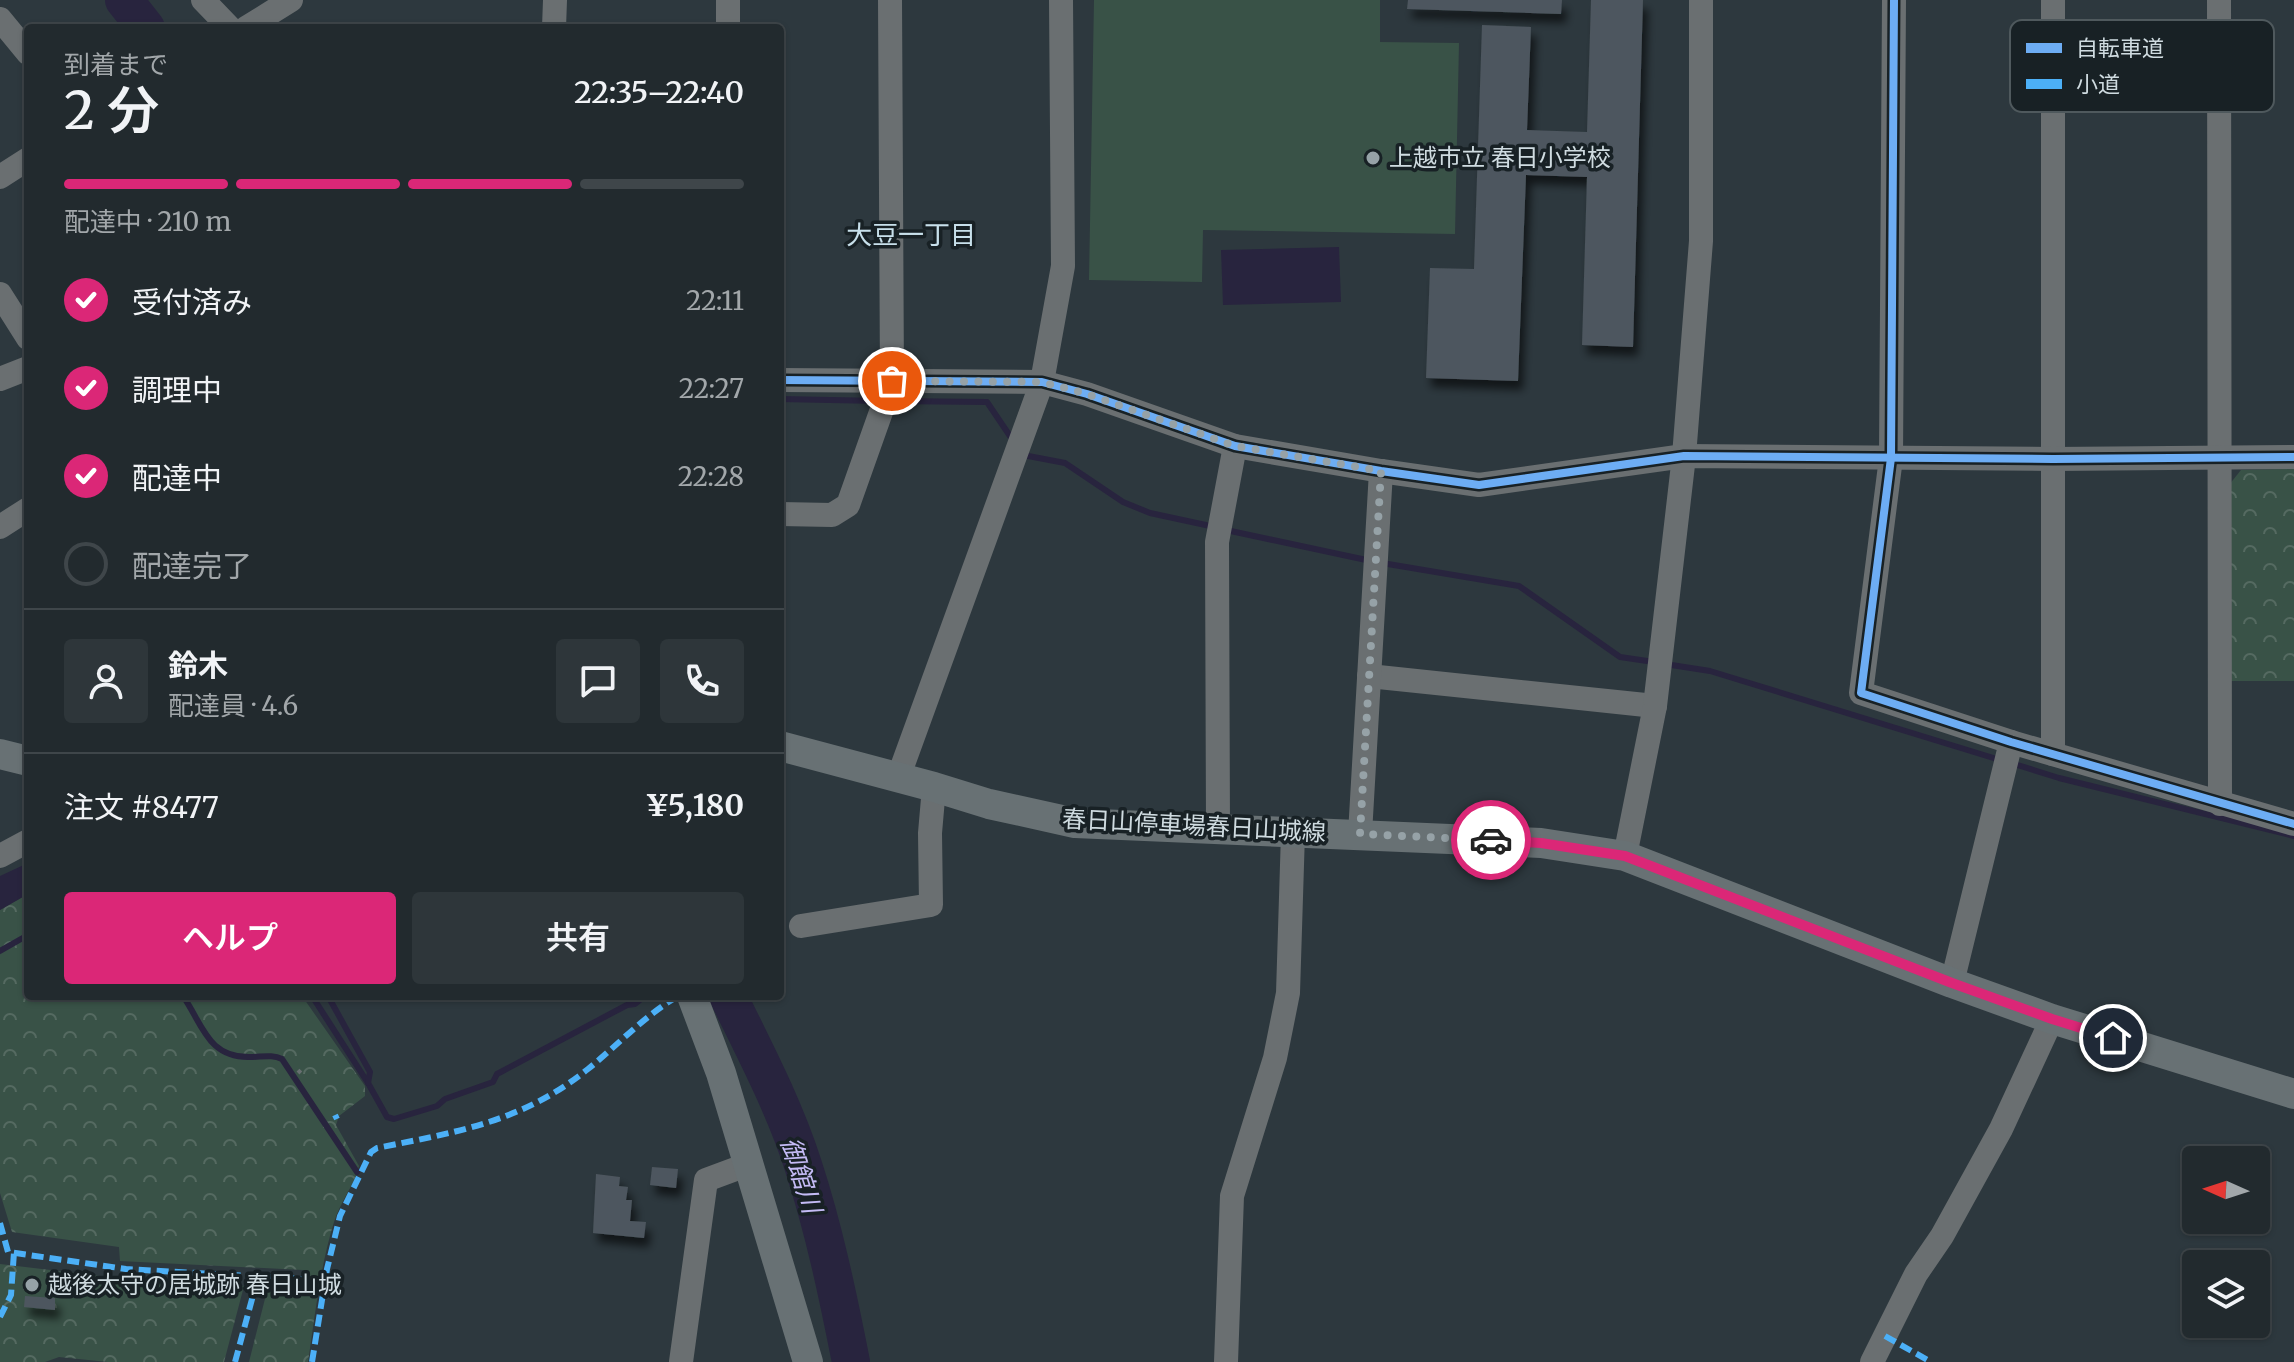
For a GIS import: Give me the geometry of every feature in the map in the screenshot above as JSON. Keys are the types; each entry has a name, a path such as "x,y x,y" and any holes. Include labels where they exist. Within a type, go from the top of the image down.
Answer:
{"main road":[{"name":"春日山停車場春日山城線","path":"784,747 989,804 1075,823 1541,843 1625,856 2052,1019 2294,1094"},
{"path":"0,754 24,760"},
{"path":"694,1000 721,1073 808,1362"}],"street":[{"path":"203,0 226,24"},
{"path":"252,24 291,0"},
{"path":"554,24 555,0"},
{"path":"728,0 728,24"},
{"path":"784,514 832,515 848,505 892,381 890,0"},
{"path":"898,778 1042,382 1063,266 1061,0"},
{"path":"1625,856 1655,706 1684,456 1701,241 1701,0"},
{"path":"1894,0 1891,458 1861,693 2011,742 2294,824"},
{"path":"0,19 24,48"},
{"path":"2053,112 2053,754"},
{"path":"2219,112 2220,804"},
{"path":"0,294 24,332"},
{"path":"0,379 24,370"},
{"path":"784,380 1042,382 1087,394 1235,446 1479,485 1684,456 2294,457"},
{"path":"1218,828 1217,542 1235,446"},
{"path":"1360,834 1381,471"},
{"path":"0,527 24,512"},
{"path":"1369,676 1655,706"},
{"path":"1952,983 2011,742"},
{"path":"801,926 931,905 930,833 934,787"},
{"path":"1226,1362 1232,1196 1275,1058 1288,993 1293,833"},
{"path":"0,856 24,843"},
{"path":"1872,1362 1916,1274 1942,1236 2001,1129 2052,1019"},
{"path":"681,1362 706,1180 749,1164"}],"green space":[{"path":"1094,0 1380,0 1380,42 1459,43 1455,234 1203,230 1202,282 1089,280"},
{"path":"2294,469 2294,681 2228,681 2229,485 2241,470"},
{"path":"24,896 24,1000 305,1000 365,1086 365,1096 339,1116 336,1125 359,1166 329,1239 308,1362 249,1362 268,1287 302,1289 303,1270 120,1261 119,1247 12,1232 0,1193 0,910"},
{"path":"0,1264 117,1278 244,1286 224,1362 108,1362 59,1357 45,1362 0,1362"}],"shaded area":[{"path":"1339,247 1341,302 1223,305 1221,250"},
{"path":"24,865 24,896 0,910 0,876"}],"building":[{"path":"1408,0 1562,0 1561,14 1407,9"},
{"path":"1591,0 1643,0 1633,347 1582,345 1587,177 1526,175 1518,381 1426,378 1430,268 1474,269 1482,25 1531,27 1527,130 1587,132"},
{"path":"652,1167 678,1169 676,1188 650,1185"},
{"path":"596,1174 620,1177 619,1186 628,1187 626,1200 632,1200 630,1221 646,1222 644,1238 593,1233"},
{"path":"25,1296 55,1298 55,1310 24,1307"}],"waterway":[{"name":"御館川","path":"124,0 143,24"},
{"path":"784,399 880,401"},
{"path":"891,401 987,402 1014,442"},
{"path":"1023,455 1065,463 1123,502 1150,513 1215,527"},
{"path":"1226,530 1371,561"},
{"path":"1382,563 1519,586 1620,657 1654,662"},
{"path":"1665,664 1710,671 2000,760"},
{"path":"2011,763 2059,778 2294,836"},
{"path":"0,951 24,937"},
{"path":"185,1000 208,1038 225,1052 236,1056 282,1059 357,1172"},
{"path":"315,1000 387,1117 394,1119 437,1106 445,1099 493,1082 497,1074 640,1000"},
{"path":"330,1000 370,1072 368,1083"},
{"name":"御館川","path":"730,1000 778,1100 803,1165 824,1238 851,1362"}],"marked path":[{"path":"312,1362 327,1269 340,1216 371,1152 377,1148 462,1130 538,1101 588,1069 672,1000"},
{"path":"335,1115 337,1119"},
{"path":"0,1223 8,1252 126,1269 302,1279"},
{"path":"0,1317 11,1295 14,1252"},
{"path":"235,1362 258,1277"},
{"path":"1885,1336 1931,1362"}],"cycle path":[{"path":"1894,0 1891,458 1861,693 2011,742 2294,824"},
{"path":"784,380 1042,382 1087,394 1235,446 1479,485 1684,456 2294,457"}],"way so far":[{"path":"892,381 1042,382 1087,394 1235,446 1381,471 1360,834 1491,840"}],"place":[{"name":"上越市立 春日小学校","path":"1373,158"},
{"name":"越後太守の居城跡 春日山城","path":"32,1285"}],"district":[{"name":"大豆一丁目","path":"911,235"}],"route":[{"path":"1491,840 1541,843 1625,856 1952,983 2113,1038"}]}
